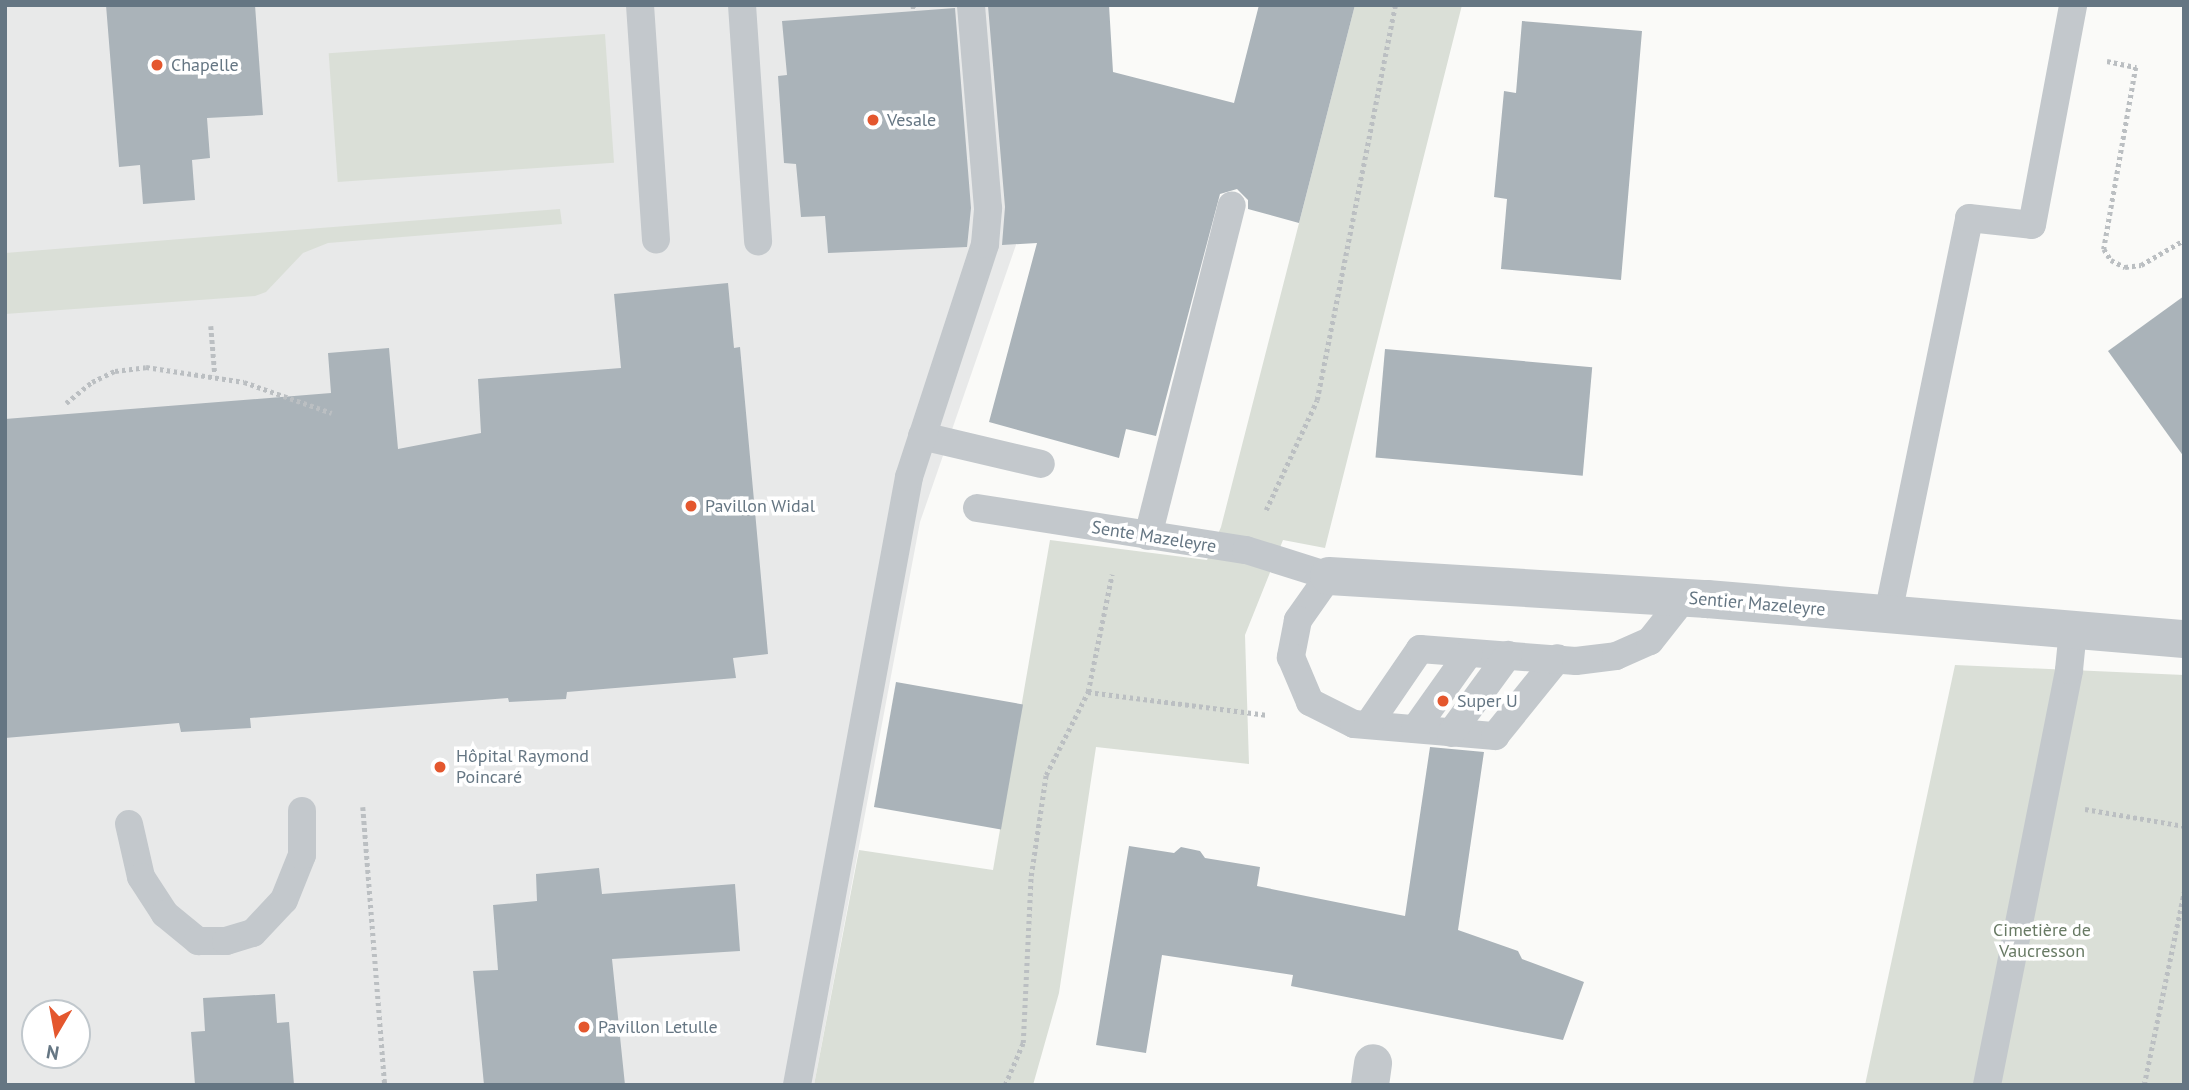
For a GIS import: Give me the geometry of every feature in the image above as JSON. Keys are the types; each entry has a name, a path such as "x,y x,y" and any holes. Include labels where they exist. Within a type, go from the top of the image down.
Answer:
{"street":[{"name":"Sentier Mazeleyre","path":"1329,576 1684,598 2184,639"}],"lane":[{"path":"640,5 656,239"},
{"path":"742,5 758,240"},
{"path":"797,1085 909,477 985,244 988,208 971,5"},
{"path":"1888,614 1969,218 2032,225 2073,5"},
{"path":"1134,534 1233,205"},
{"path":"922,436 1041,464"},
{"name":"Sente Mazeleyre","path":"977,508 1246,550 1329,576"},
{"path":"1329,576 1298,620 1291,657 1310,702 1354,724 1494,736 1558,658"},
{"path":"1368,725 1420,649 1576,660 1635,651 1667,626 1684,598"},
{"path":"1987,1085 2043,801 2073,630"},
{"path":"1415,729 1469,653"},
{"path":"1451,733 1508,655"},
{"path":"129,824 141,877 164,914 198,941 226,941 253,933 284,900 302,855 302,811"}],"path":[{"path":"1246,550 1317,400 1395,5"},
{"path":"2064,54 2136,67 2104,249 2110,260 2125,267 2141,265 2184,240"},
{"path":"211,326 215,375"},
{"path":"66,403 92,382 115,371 146,367 215,375 332,413"},
{"path":"1005,1085 1023,1043 1031,876 1046,775 1088,692 1134,534"},
{"path":"1088,692 1279,717 1310,702"},
{"path":"2043,801 2184,826"},
{"path":"363,807 385,1085"},
{"path":"2144,1085 2184,892"}],"shaded area":[{"name":"Hôpital Raymond Poincaré","path":"5,5 1013,5 1022,149 1017,242 920,522 814,1085 5,1085"}],"green space":[{"path":"1355,5 1462,5 1325,548 1283,540 1245,635 1249,764 1096,747 1059,993 1033,1085 814,1085 859,850 993,870 1050,540 1207,560 1221,527"},
{"path":"605,34 614,163 338,182 329,53"},
{"path":"560,209 562,224 328,243 303,253 266,292 255,296 5,314 5,253"},
{"name":"Cimetière de Vaucresson","path":"1955,665 2184,675 2184,1085 1865,1085"}],"building":[{"name":"Chapelle","path":"106,5 255,5 263,115 207,118 210,158 192,160 195,200 143,204 140,165 119,167"},
{"path":"1109,5 1113,72 1234,103 1259,5 1355,5 1299,223 1248,209 1248,200 1237,189 1220,194 1156,436 1126,429 1119,458 989,422 1037,243 1002,245 1005,207 988,6"},
{"name":"Vesale","path":"955,8 971,208 967,247 828,253 825,216 801,217 796,164 784,163 778,76 787,75 782,21"},
{"path":"1522,21 1642,31 1621,280 1501,269 1507,199 1494,197 1504,91 1516,93"},
{"path":"728,283 734,348 740,347 768,654 733,658 736,678 567,692 566,699 509,702 508,698 250,718 251,728 181,732 179,723 5,738 5,419 331,393 328,353 389,348 398,449 481,433 478,379 621,368 614,294"},
{"path":"2184,296 2184,457 2108,351"},
{"path":"1385,349 1592,367 1583,476 1376,458"},
{"path":"896,682 1023,704 1001,829 874,807"},
{"path":"1430,747 1484,752 1458,930 1518,951 1522,959 1584,982 1563,1040 1291,986 1293,975 1162,955 1146,1053 1096,1045 1129,846 1174,853 1181,847 1200,851 1205,858 1260,867 1257,886 1405,916"},
{"name":"Pavillon Letulle","path":"599,868 602,894 735,884 740,951 612,959 625,1085 484,1085 473,971 498,970 493,905 537,901 536,874"},
{"path":"275,994 277,1023 289,1022 294,1085 195,1085 191,1032 205,1031 203,998"}],"place":[{"name":"Chapelle","path":"157,65"},
{"name":"Vesale","path":"873,120"},
{"name":"Pavillon Widal","path":"691,506"},
{"name":"Super U","path":"1443,701"},
{"name":"Hôpital Raymond Poincaré","path":"440,767"},
{"name":"Pavillon Letulle","path":"584,1027"}]}
